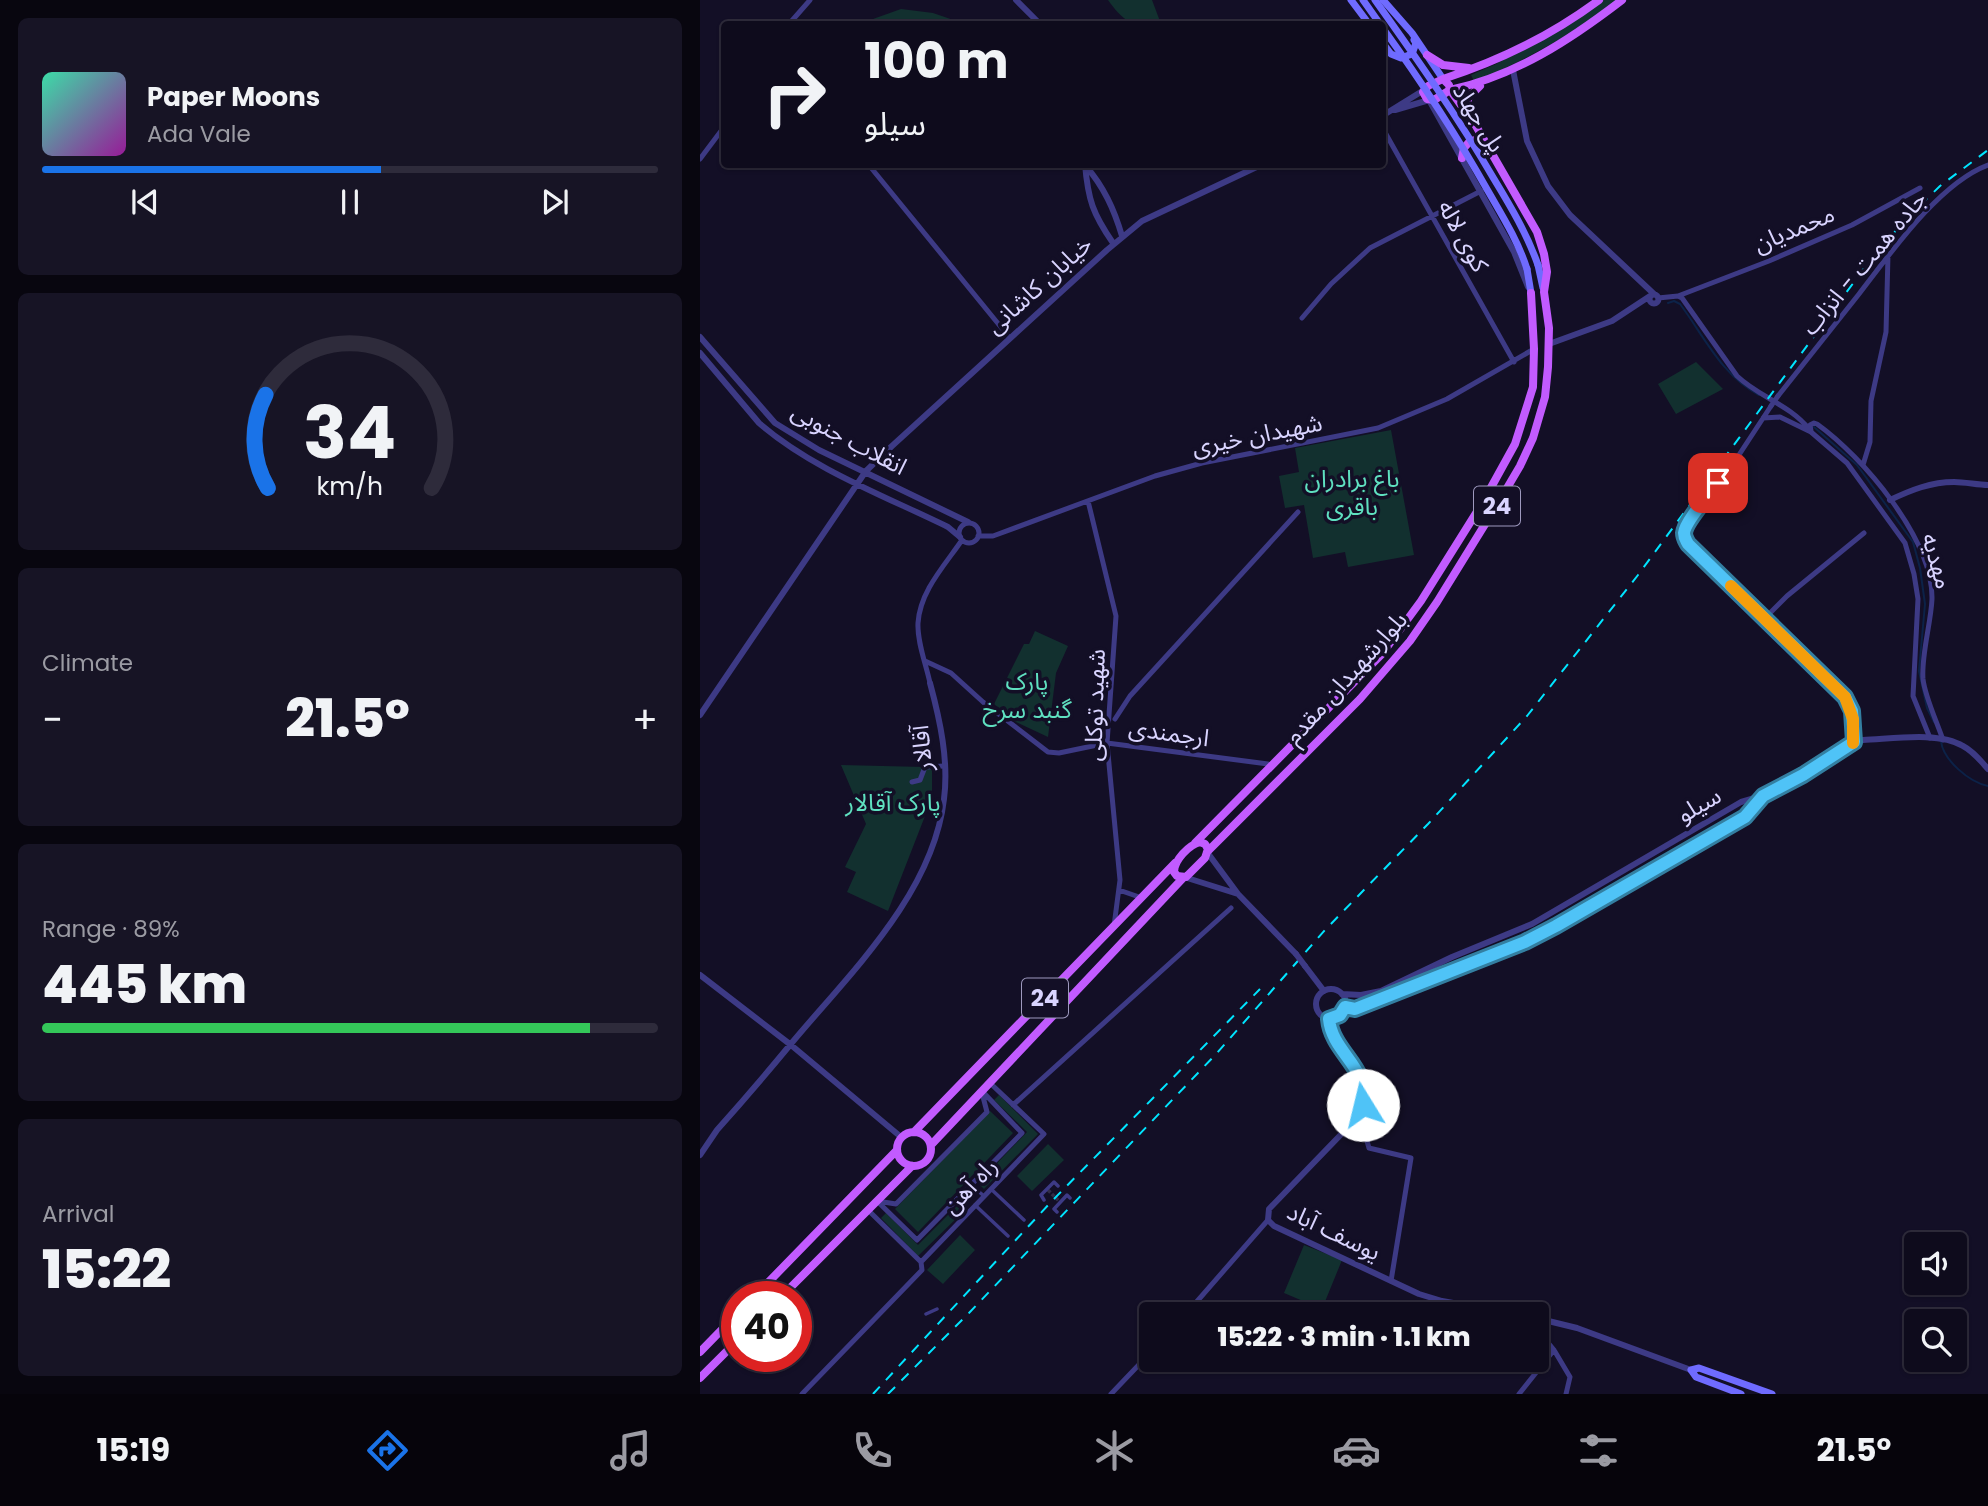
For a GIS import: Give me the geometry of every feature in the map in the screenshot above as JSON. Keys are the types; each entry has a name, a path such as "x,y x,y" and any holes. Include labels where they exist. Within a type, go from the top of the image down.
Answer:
{"main road":[{"path":"1351,0 1367,21"},
{"name":"پل جهاد","path":"1363,0 1378,21"},
{"name":"پل جهاد","path":"1375,0 1441,93 1524,230 1538,265 1544,292"},
{"path":"1383,0 1412,33 1443,79"},
{"path":"1424,90 1443,79 1486,65 1559,27 1599,0"},
{"path":"1429,100 1439,98 1450,90 1476,85 1513,70 1574,36 1622,0"},
{"name":"پل جهاد","path":"1386,33 1434,99 1514,236 1527,269 1531,293"},
{"path":"1386,47 1391,54 1401,58 1412,54 1416,43 1412,33"},
{"path":"1427,55 1451,67 1471,68 1486,65"},
{"path":"1474,69 1467,77 1470,83 1476,85"},
{"name":"24","path":"1443,79 1450,90"},
{"path":"1468,113 1468,98 1489,79"},
{"name":"24","path":"1424,90 1424,95 1429,100"},
{"name":"بلوارشهیدان مقدم","path":"1208,852 1360,699 1429,615 1520,466 1532,438 1545,397 1549,344 1544,292 1547,272 1537,232 1468,113 1450,90"},
{"path":"1462,158 1469,141 1485,143"},
{"name":"بلوارشهیدان مقدم","path":"1195,843 1380,656 1421,601 1483,502 1515,444 1533,387 1531,293"},
{"path":"1195,843 1203,842 1208,852"},
{"name":"24","path":"901,1137 914,1132 1195,843"},
{"name":"24","path":"797,1281 912,1166 927,1161 931,1145 1208,852"},
{"path":"1175,863 1175,874 1184,877"},
{"path":"914,1132 926,1137 931,1145"},
{"path":"770,1281 897,1150 901,1137"},
{"path":"897,1150 900,1159 912,1166"},
{"path":"700,1352 721,1330"},
{"path":"700,1378 721,1357"},
{"path":"1741,1394 1696,1377 1691,1370 1699,1368 1772,1394"}],"street":[{"path":"792,21 810,0"},
{"path":"1016,0 1037,21"},
{"path":"1513,70 1527,141 1548,186 1570,215 1654,298"},
{"path":"1395,110 1424,90"},
{"path":"1386,114 1429,100"},
{"name":"24","path":"1429,100 1514,252 1531,293"},
{"path":"700,159 721,131"},
{"name":"کوی لاله","path":"1386,134 1514,362"},
{"name":"جاده همت - انزاب","path":"1765,618 1688,544 1684,531 1778,396 1888,255 1914,224 1952,188 1988,165"},
{"path":"870,168 1009,337"},
{"path":"1085,168 1087,192 1101,226 1114,243"},
{"path":"1088,168 1101,184 1114,209 1122,236"},
{"name":"خیابان کاشانی","path":"859,483 866,471 1122,236 1142,221 1255,168"},
{"name":"محمدیان","path":"1678,296 1852,225 1920,188"},
{"path":"1302,318 1331,284 1370,248 1480,191"},
{"path":"1863,465 1870,442 1871,401 1886,332 1888,255"},
{"path":"1549,344 1612,321 1654,298 1678,296 1691,307 1714,347 1737,376 1789,410 1847,463 1905,543 1918,599 1913,696 1930,738"},
{"name":"انقلاب جنوبی","path":"700,337 775,423 819,450 968,522"},
{"path":"701,353 709,348"},
{"name":"شهیدان خیری","path":"978,536 993,536 1155,476 1199,464 1378,428 1447,399 1534,349"},
{"name":"انقلاب جنوبی","path":"701,353 759,423 812,460 948,527 960,539"},
{"path":"1763,418 1780,417 1810,430"},
{"name":"مهدیه","path":"1810,430 1812,424 1817,424 1863,465 1916,538 1930,581 1932,598 1923,679 1941,740"},
{"path":"812,460 818,458 819,450"},
{"path":"1880,507 1919,486 1956,482 1988,485"},
{"path":"700,715 859,483"},
{"name":"شهید توکلی","path":"1087,501 1116,616 1107,743 1119,890 1113,928"},
{"path":"1115,719 1130,696 1298,512"},
{"path":"968,522 977,527 978,536 971,543 960,539 960,527 968,522"},
{"path":"1854,742 1852,711 1845,697 1765,618 1787,596 1864,533"},
{"name":"آقالار","path":"700,1155 717,1130 854,974 891,925 921,870 938,830 944,798 944,766 938,714 918,623 921,608 934,578 960,539"},
{"name":"ارجمندی","path":"925,661 951,673 993,710 1048,752 1059,753 1107,743 1268,764 1270,768"},
{"path":"1763,796 1803,775 1854,742 1863,740 1930,738 1956,742 1971,750 1988,769"},
{"path":"912,782 920,780 925,767 944,766"},
{"name":"سیلو","path":"1342,994 1361,995 1381,991 1522,928 1741,802 1763,796"},
{"name":"سیلو","path":"1345,1007 1355,1009 1525,942 1745,817 1763,796"},
{"path":"1208,852 1238,894 1296,954 1324,991"},
{"path":"1184,877 1238,894"},
{"path":"1119,890 1142,898"},
{"path":"1013,1105 1230,908"},
{"path":"1522,928 1525,942"},
{"path":"700,975 791,1045 901,1137"},
{"path":"1403,981 1408,988"},
{"path":"1334,990 1342,994 1345,1007 1340,1015 1329,1019 1321,1016 1316,1007 1318,997 1324,991 1334,990"},
{"path":"1329,1019 1330,1030 1362,1079 1365,1093 1359,1113 1369,1148 1411,1158 1391,1281"},
{"name":"راه آهن","path":"802,1394 922,1270 921,1262 1044,1134 990,1083"},
{"path":"877,1201 896,1204 987,1112 982,1091"},
{"name":"راه آهن","path":"877,1201 917,1240 1021,1133 982,1091"},
{"name":"یوسف آباد","path":"1359,1113 1269,1209 1268,1220 1274,1226 1419,1294 1448,1302"},
{"path":"1044,1199 1041,1195 1054,1182 1058,1186"},
{"path":"971,1185 984,1196"},
{"path":"991,1189 1024,1220"},
{"path":"1057,1212 1054,1209 1067,1195 1070,1198"},
{"path":"975,1205 1008,1236"},
{"path":"868,1210 921,1262"},
{"path":"1196,1302 1268,1220"},
{"path":"926,1314 937,1309"},
{"path":"1549,1321 1577,1328 1691,1370"},
{"path":"1549,1343 1570,1377 1566,1394"},
{"path":"1519,1394 1555,1350"},
{"path":"1111,1394 1139,1364"}],"green space":[{"path":"1108,0 1152,0 1160,21 1128,21"},
{"path":"1603,0 1618,0 1549,45 1474,81 1471,75 1496,64"},
{"path":"901,9 933,13 956,21 872,21"},
{"path":"1696,362 1723,389 1676,414 1658,384"},
{"name":"باغ برادران باقری","path":"1391,430 1414,555 1348,567 1345,552 1313,558 1304,505 1285,508 1279,476 1299,472 1295,448"},
{"name":"پارک گنبد سرخ","path":"1035,631 1068,646 1056,673 1048,737 1014,721 994,704 1024,644 1029,644"},
{"name":"پارک آقالار","path":"932,763 932,798 888,911 847,892 856,872 845,867 866,824 841,765 924,767"},
{"path":"999,1095 1038,1134 984,1189 978,1183 1027,1132 994,1100"},
{"path":"990,1111 1013,1133 918,1232 895,1209"},
{"path":"1048,1144 1064,1160 1032,1191 1017,1176"},
{"path":"961,1202 967,1208 918,1256 881,1218 886,1213 918,1245"},
{"path":"960,1235 975,1250 943,1284 927,1270"},
{"path":"1304,1245 1342,1260 1325,1302 1305,1302 1284,1293"}],"waterway":[{"path":"1668,303 1674,301 1680,304 1724,366 1746,387 1759,395"},
{"path":"1814,427 1857,465 1913,542 1925,604 1919,671 1927,708 1934,722"},
{"path":"1941,741 1947,755 1958,769 1973,780 1988,786"}],"tunnel":[{"path":"1048,1190 1061,1203"}],"railway":[{"path":"888,1394 1217,1053 1325,930 1428,824 1527,716 1638,575 1868,263 1905,220 1940,186 1988,150"},
{"path":"873,1394 1051,1202 1260,989"}],"slow traffic":[{"path":"1731,586 1845,697 1852,711 1853,743"}],"route":[{"path":"1363,1105 1365,1093 1362,1079 1330,1030 1329,1019 1336,1018 1345,1007 1355,1009 1525,942 1556,926 1745,817 1763,796 1803,775 1854,742 1852,711 1845,697 1688,544 1684,531 1718,483"}]}
